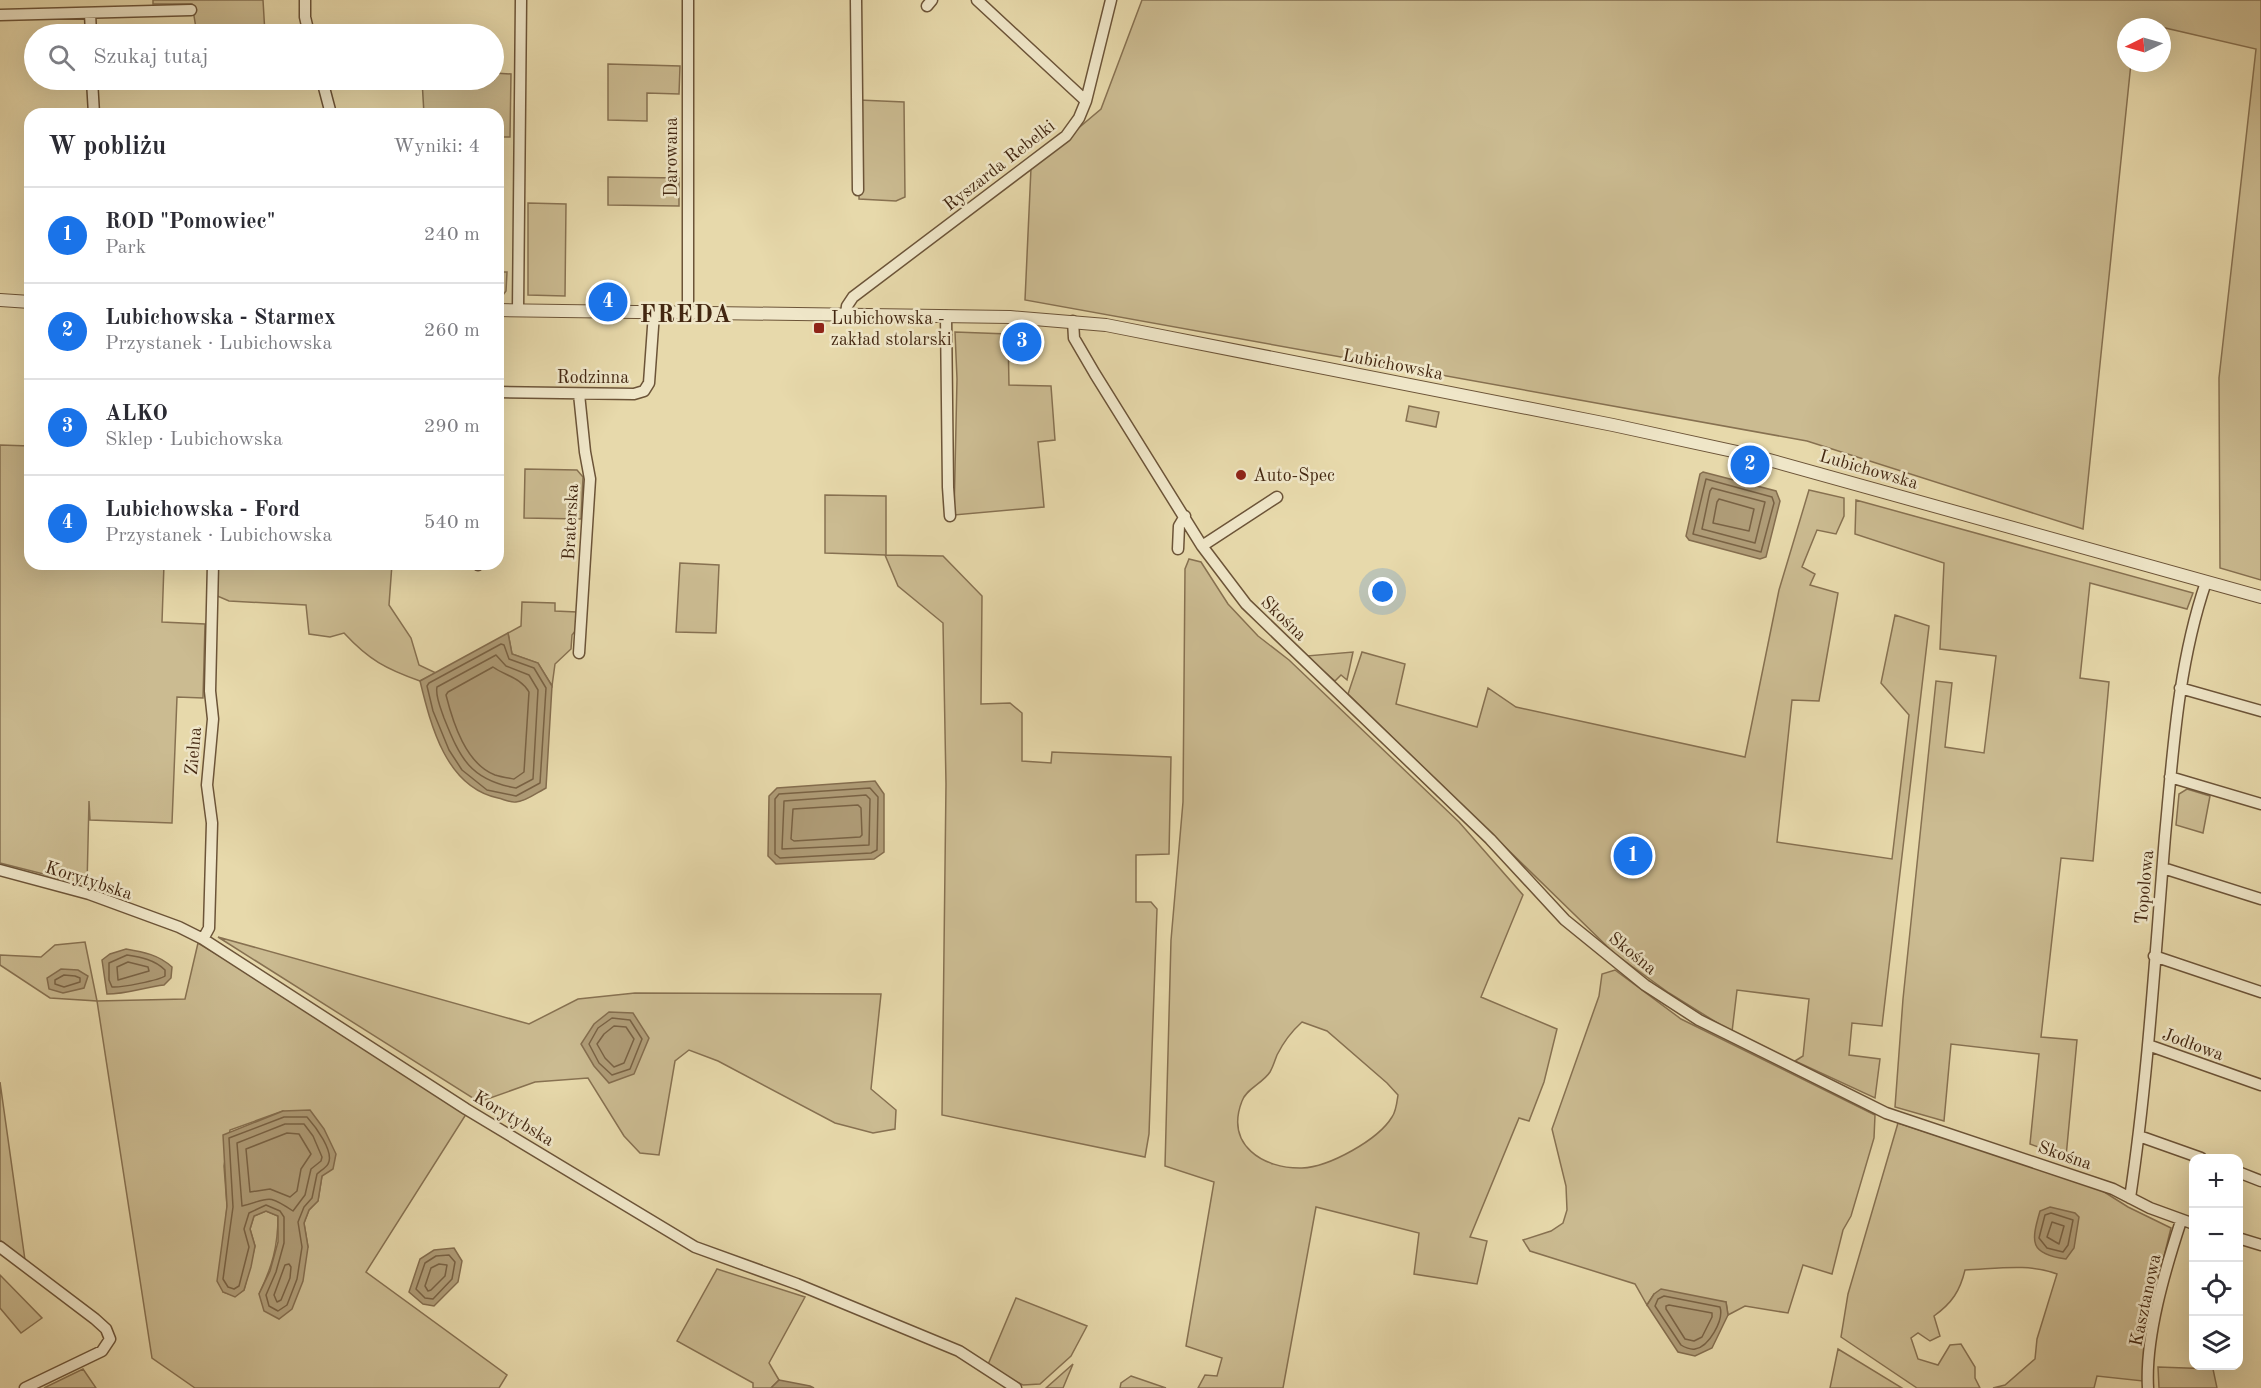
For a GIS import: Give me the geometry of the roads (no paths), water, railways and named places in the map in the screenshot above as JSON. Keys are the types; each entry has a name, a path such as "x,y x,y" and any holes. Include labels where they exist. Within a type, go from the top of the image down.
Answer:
{"street":[{"path":"304,0 306,24"},
{"path":"518,310 521,0"},
{"name":"Darowana","path":"688,0 688,313"},
{"path":"856,0 858,190"},
{"path":"977,0 1086,101"},
{"name":"Ryszarda Rebelki","path":"846,315 847,306 853,297 1066,136 1086,101 1107,8 1111,0"},
{"path":"0,15 90,13 137,6 192,10"},
{"path":"90,13 91,24"},
{"path":"93,90 94,108"},
{"path":"325,90 329,108"},
{"path":"0,300 24,302"},
{"name":"Lubichowska","path":"504,310 1010,317 1073,321 1117,327 1582,419 1750,455 2261,597"},
{"name":"Rodzinna","path":"504,392 634,394 644,391 650,383 654,313"},
{"path":"946,316 950,516"},
{"name":"Skośna","path":"1073,321 1074,338 1202,546 1246,604 1490,839 1565,920 1645,985 1699,1020 1886,1113 2091,1182 2189,1223"},
{"name":"Braterska","path":"579,394 590,479 579,653"},
{"path":"1202,546 1277,496"},
{"path":"1178,549 1179,526 1185,516"},
{"name":"Zielna","path":"203,939 209,928 212,824 207,785 213,719 210,692 213,570"},
{"name":"Topolowa","path":"2130,1198 2148,1045 2170,777 2180,688 2206,582"},
{"path":"2180,688 2261,711"},
{"path":"2170,777 2261,804"},
{"path":"2163,868 2261,899"},
{"name":"Korytybska","path":"0,870 89,894 179,927 203,939 466,1109 695,1247 797,1284 959,1351 1016,1388"},
{"path":"2154,956 2261,992"},
{"name":"Jodłowa","path":"2148,1045 2261,1085"},
{"path":"2139,1136 2190,1154"},
{"path":"2243,1174 2261,1181"},
{"name":"Kasztanowa","path":"2148,1388 2151,1341 2169,1258 2181,1221"},
{"path":"2243,1240 2261,1245"},
{"path":"0,1247 95,1319 106,1329 110,1340 102,1351 25,1388"}],"water":[{"path":"1703,472 1776,491 1780,501 1766,557 1760,559 1689,540 1686,536 1700,474"},
{"path":"508,633 512,654 538,663 552,686 546,788 520,802 480,792 453,768 436,735 420,681"},
{"path":"875,781 884,794 884,852 874,859 776,864 768,856 769,796 777,788"},
{"path":"126,949 162,960 172,967 171,978 164,985 107,994 102,960 110,954"},
{"path":"61,969 78,970 88,976 84,988 63,993 49,989 47,978"},
{"path":"609,1012 633,1013 649,1038 634,1074 609,1083 594,1066 581,1044 594,1024"},
{"path":"310,1110 324,1129 336,1154 333,1169 322,1176 318,1201 309,1210 304,1223 308,1247 303,1281 292,1309 279,1319 264,1311 259,1294 270,1271 278,1242 278,1216 266,1211 254,1216 250,1229 255,1246 244,1290 235,1297 223,1292 217,1281 227,1206 223,1135 283,1111"},
{"path":"2050,1207 2075,1213 2079,1217 2074,1248 2066,1259 2045,1254 2036,1245 2035,1231 2040,1211"},
{"path":"454,1248 462,1261 458,1282 434,1306 423,1304 409,1292 420,1259 434,1250"},
{"path":"1661,1289 1726,1302 1728,1315 1712,1348 1695,1356 1678,1352 1647,1305 1654,1294"},
{"path":"779,1380 810,1386 814,1388 771,1388"}],"place":[{"name":"Lubichowska - Ford","path":"608,302"},
{"name":"Lubichowska - zakład stolarski","path":"819,328"},
{"name":"ALKO","path":"1022,342"},
{"name":"Lubichowska - Starmex","path":"1750,465"},
{"name":"Auto-Spec","path":"1241,475"},
{"name":"ROD \"Pomowiec\"","path":"1633,856"}],"district":[{"name":"FREDA","path":"686,314"}]}
